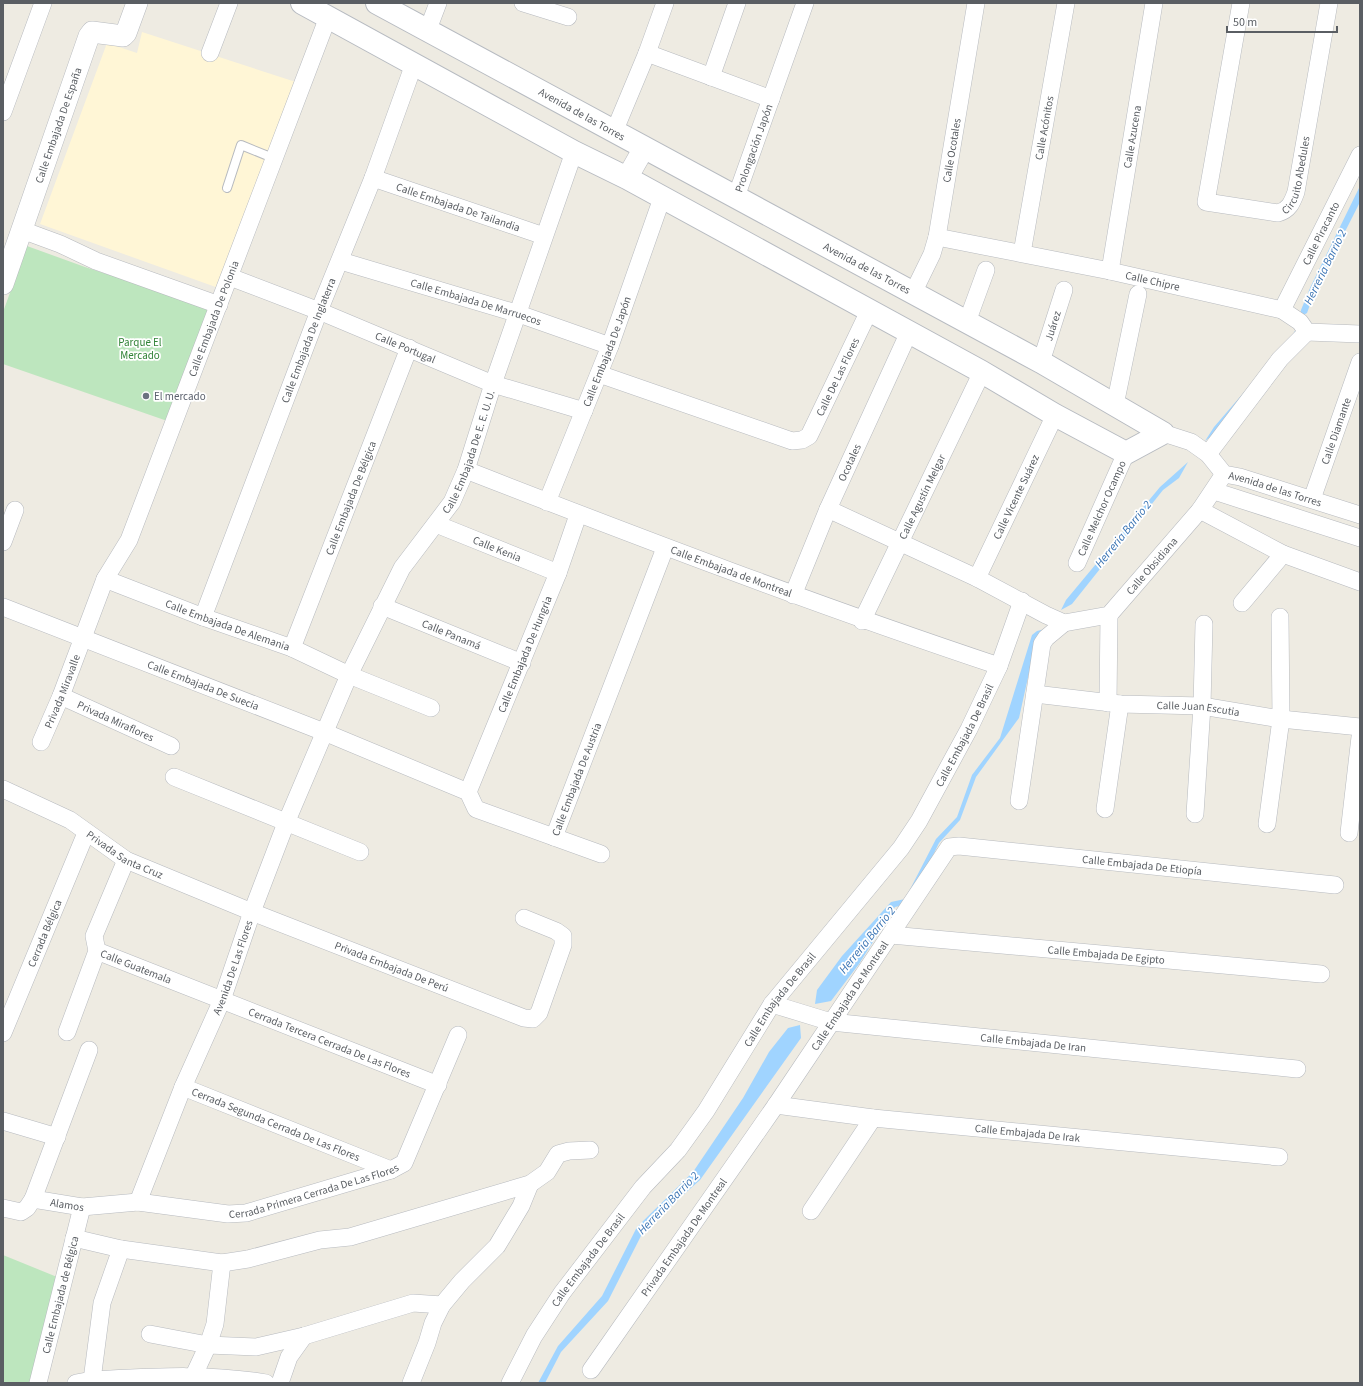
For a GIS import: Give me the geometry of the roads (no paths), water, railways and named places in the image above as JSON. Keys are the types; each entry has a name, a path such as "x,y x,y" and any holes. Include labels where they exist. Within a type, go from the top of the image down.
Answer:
{"main road":[{"path":"302,3 574,152 627,178 909,332 982,372 1055,415 1126,453 1163,433"},
{"name":"Avenida de las Torres","path":"377,3 427,32 571,107 614,132 1041,362 1163,433"}],"street":[{"path":"3,112 43,3"},
{"name":"Calle Embajada De España","path":"3,284 89,36 92,32 99,32 123,36 126,33 137,3"},
{"path":"210,53 229,3"},
{"path":"427,32 438,3"},
{"path":"523,3 568,16"},
{"path":"614,132 647,53 665,3"},
{"path":"711,77 737,3"},
{"name":"Prolongación Japón","path":"736,198 805,3"},
{"name":"Calle Ocotales","path":"913,293 932,254 937,237 976,3"},
{"name":"Calle Acónitos","path":"1022,253 1066,3"},
{"name":"Calle Azucena","path":"1110,271 1154,3"},
{"name":"Circuito Abedules","path":"1241,3 1206,202 1278,213 1284,211 1291,205 1296,192 1330,3"},
{"name":"Calle Embajada De Polonia","path":"82,639 106,579 129,540 328,18"},
{"path":"647,53 771,99"},
{"name":"Calle Embajada De Inglaterra","path":"203,617 319,311 341,261 373,178 414,64"},
{"path":"627,178 644,148"},
{"name":"Calle Embajada De E. E. U. U.","path":"324,732 349,675 402,568 452,502 466,470 493,384 519,314 544,236 574,152"},
{"name":"Calle Piracanto","path":"1282,310 1360,155"},
{"name":"Calle Embajada De Tailandia","path":"373,178 544,236"},
{"name":"Calle Embajada De Japón","path":"546,502 610,346 662,198"},
{"path":"22,230 60,244 106,265 219,305"},
{"name":"Calle Chipre","path":"937,237 1110,271 1282,310 1300,322 1306,332"},
{"name":"Calle Embajada De Marruecos","path":"341,261 519,314 610,346"},
{"path":"967,322 986,270"},
{"name":"Calle Portugal","path":"230,277 319,311 493,384 584,411"},
{"name":"Juárez","path":"1041,362 1064,290"},
{"path":"1115,405 1138,294"},
{"name":"Calle De Las Flores","path":"599,374 792,441 802,440 809,436 869,311"},
{"name":"Ocotales","path":"793,595 828,509 909,332"},
{"path":"1208,454 1280,359 1295,341 1306,332 1360,334"},
{"name":"Calle Embajada De Bélgica","path":"292,648 409,348"},
{"name":"Calle Diamante","path":"1312,499 1360,362"},
{"name":"Calle Agustín Melgar","path":"862,620 982,372"},
{"name":"Calle Vicente Suárez","path":"976,578 1055,415"},
{"name":"Avenida de las Torres","path":"1163,433 1191,442 1208,454 1224,474 1240,477 1360,515"},
{"name":"Calle Melchor Ocampo","path":"1077,563 1126,453"},
{"name":"Calle Embajada de Montreal","path":"466,470 665,548 862,620 999,666"},
{"name":"Calle Obsidiana","path":"1109,615 1200,510 1224,474"},
{"path":"1214,491 1360,538"},
{"path":"828,509 976,578 1056,620 1109,615 1114,703 1105,809"},
{"path":"3,542 15,510"},
{"path":"1200,510 1283,554 1360,582"},
{"name":"Calle Embajada De Hungria","path":"468,792 558,573 578,515"},
{"name":"Calle Kenia","path":"436,524 558,573"},
{"name":"Calle Embajada De Austria","path":"468,792 476,809 554,837 665,548"},
{"path":"1242,603 1283,554"},
{"name":"Calle Embajada De Alemania","path":"106,579 203,617 292,648 349,675 431,708"},
{"name":"Calle Embajada De Brasil","path":"510,1383 534,1336 562,1293 643,1187 682,1144 706,1111 772,1004 901,848 919,821 969,729 999,666 1022,601"},
{"name":"Calle Panamá","path":"382,606 522,663"},
{"name":"Calle Embajada De Suecia","path":"3,607 324,732"},
{"path":"1267,824 1281,719 1280,617"},
{"path":"1019,801 1042,644 1056,620"},
{"path":"1195,814 1202,706 1204,624"},
{"name":"Privada Miravalle","path":"41,742 61,696 82,639"},
{"name":"Calle Juan Escutia","path":"1035,694 1114,703 1202,706 1281,719 1360,727"},
{"name":"Privada Miraflores","path":"61,696 171,746"},
{"path":"324,732 468,792"},
{"name":"Avenida De Las Flores","path":"138,1202 183,1087 222,1000 252,912 286,823 324,732"},
{"path":"1349,833 1360,737"},
{"path":"174,777 360,852"},
{"name":"Privada Santa Cruz","path":"3,789 70,820 126,860 252,912"},
{"name":"Cerrada Bélgica","path":"5,1023 86,832"},
{"path":"554,837 601,854"},
{"name":"Calle Embajada De Etiopía","path":"949,847 959,846 1335,885"},
{"name":"Calle Embajada De Montreal","path":"776,1105 949,847"},
{"name":"Calle Guatemala","path":"126,860 94,936 97,952 222,1000"},
{"name":"Privada Embajada De Perú","path":"252,912 516,1015 533,1019 539,1014 563,945 563,936 556,931 524,918"},
{"name":"Calle Embajada De Egipto","path":"891,935 1321,974"},
{"path":"67,1032 97,952"},
{"name":"Cerrada Tercera Cerrada De Las Flores","path":"222,1000 438,1085"},
{"name":"Calle Embajada De Iran","path":"772,1004 831,1022 1297,1069"},
{"name":"Cerrada Primera Cerrada De Las Flores","path":"138,1202 228,1214 246,1213 392,1170 404,1163 458,1036"},
{"path":"3,1208 21,1212 27,1208 33,1199 90,1050"},
{"name":"Cerrada Segunda Cerrada De Las Flores","path":"183,1087 392,1170"},
{"name":"Calle Embajada De Irak","path":"776,1105 873,1118 1278,1157"},
{"name":"Privada Embajada De Montreal","path":"590,1370 776,1105"},
{"path":"811,1211 873,1118"},
{"path":"3,1121 57,1137"},
{"path":"74,1238 121,1249 222,1263 248,1259 320,1240 350,1237 530,1184 546,1172 558,1154 568,1150 590,1150"},
{"path":"411,1383 427,1343 433,1323 442,1305 462,1281 497,1246 521,1206 530,1184"},
{"name":"Alamos","path":"33,1199 82,1207 138,1202"},
{"name":"Calle Embajada de Bélgica","path":"38,1383 82,1207"},
{"path":"121,1249 102,1303 84,1381 194,1375 244,1379 266,1383"},
{"path":"194,1375 208,1345 215,1324 222,1263"},
{"path":"150,1334 208,1345 256,1347 304,1336 414,1303 442,1305"},
{"path":"280,1383 288,1357 304,1336"}],"lane":[{"path":"227,188 241,146 274,158"}],"water":[{"name":"Herreria Barrio 2","path":"1360,186 1360,202 1315,291 1307,313 1300,317 1301,310 1310,288"},
{"path":"1298,326 1298,331 1218,431 1205,441 1214,427 1290,339"},
{"name":"Herreria Barrio 2","path":"1188,462 1179,478 1163,490 1072,604 1061,610 1066,600 1160,487"},
{"name":"Herreria Barrio 2","path":"1045,629 1037,637 1019,718 976,777 960,820 939,843 909,904 895,907 859,964 831,1001 815,1004 817,990 842,956 891,902 905,899 936,839 957,817 972,775 1000,738 1032,635 1037,631"},
{"name":"Herreria Barrio 2","path":"800,1025 801,1038 700,1180 644,1230 608,1301 561,1352 545,1383 538,1383 558,1346 602,1296 637,1227 693,1172 743,1098 769,1052 788,1028"}],"place":[{"name":"El mercado","path":"146,396"}],"park label":[{"name":"Parque El Mercado","path":"140,348"}]}
